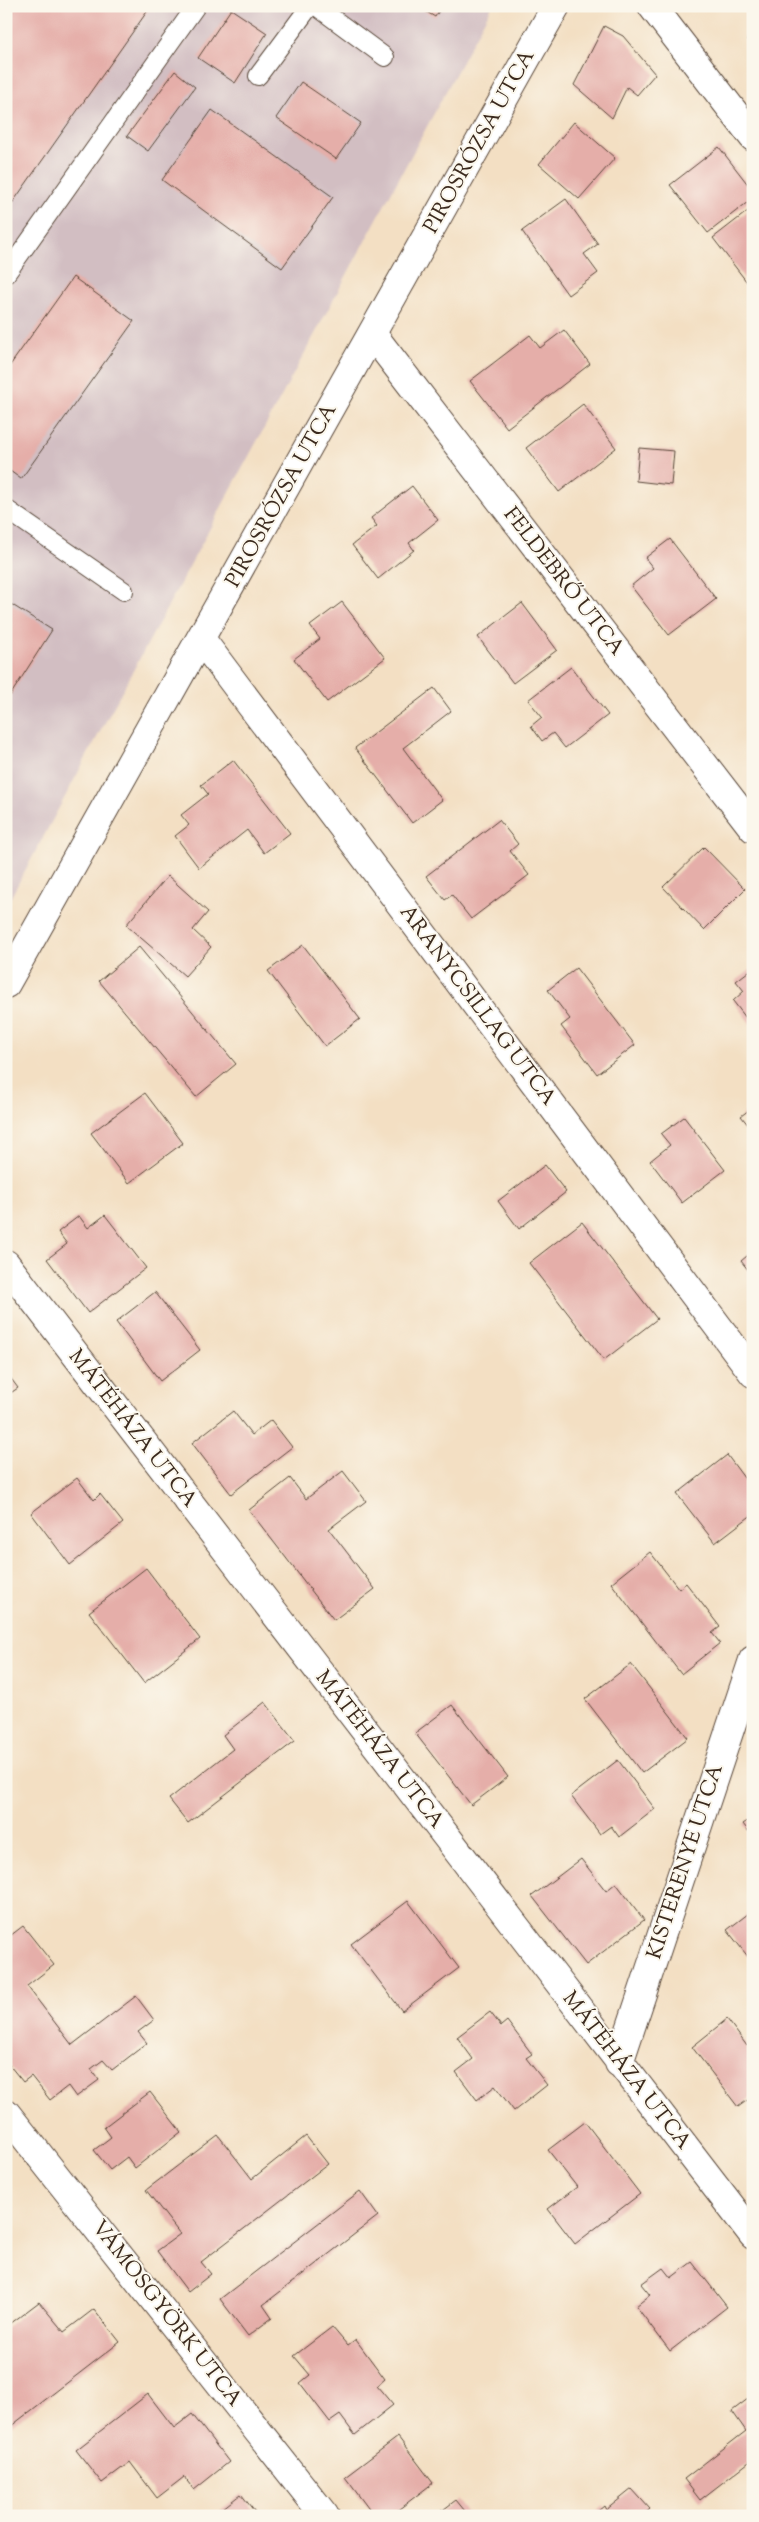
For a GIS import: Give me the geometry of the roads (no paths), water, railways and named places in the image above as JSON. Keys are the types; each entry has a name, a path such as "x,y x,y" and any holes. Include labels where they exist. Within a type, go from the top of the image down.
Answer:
{"street":[{"name":"PIROSRÓZSA UTCA","path":"6,984 373,335 556,6"},
{"path":"652,6 753,137"},
{"name":"FELDEBRŐ UTCA","path":"373,335 753,828"},
{"name":"ARANYCSILLAG UTCA","path":"201,639 753,1374"},
{"name":"MÁTÉHÁZA UTCA","path":"6,1264 753,2235"},
{"name":"KISTERENYE UTCA","path":"620,2063 753,1660"},
{"name":"VÁMOSGYÖRK UTCA","path":"6,2113 325,2516"}],"lane":[{"path":"6,274 196,6"},
{"path":"258,76 310,6"},
{"path":"316,6 385,56"},
{"path":"6,509 124,591"}]}
